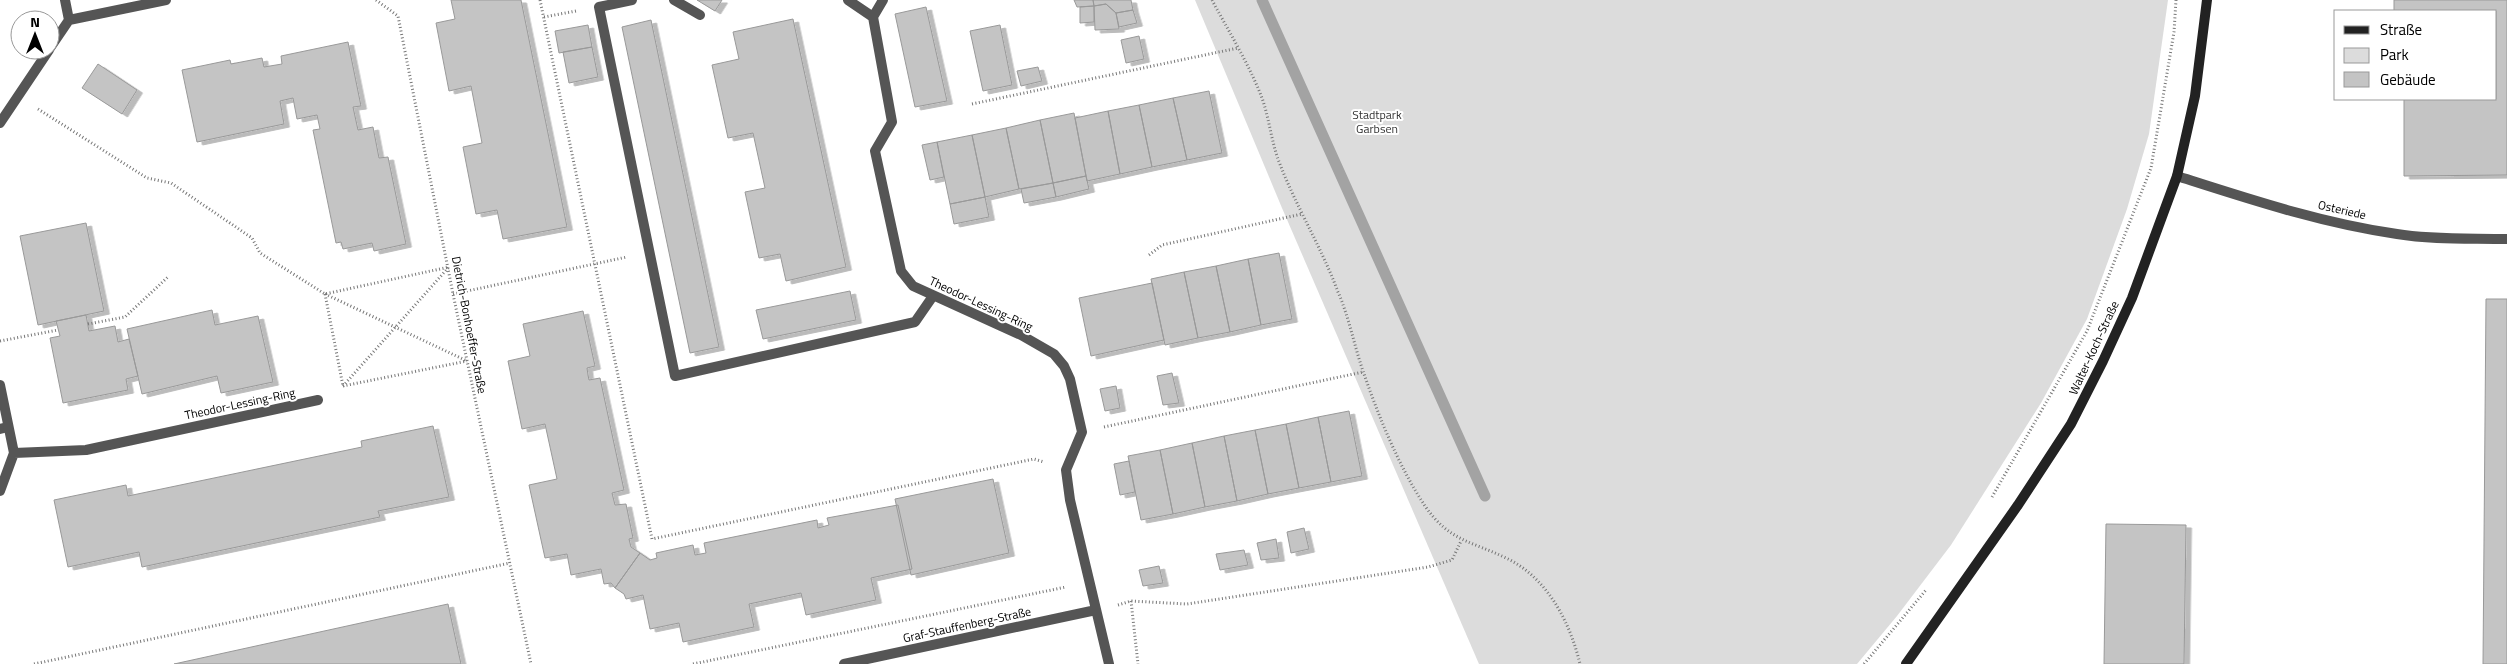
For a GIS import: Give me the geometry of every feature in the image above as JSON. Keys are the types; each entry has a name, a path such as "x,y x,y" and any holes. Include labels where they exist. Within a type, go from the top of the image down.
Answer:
{"street":[{"path":"65,0 69,20"},
{"path":"60,33 69,20 166,0"},
{"path":"632,0 599,7 675,376 916,322 933,296"},
{"path":"674,0 700,15"},
{"path":"848,0 873,17 883,0"},
{"name":"Walter-Koch-Straße","path":"1906,664 2018,505 2071,424 2132,298 2176,176 2195,96 2207,0"},
{"name":"Theodor-Lessing-Ring","path":"873,17 892,122 875,151 901,271 913,286 1021,335 1054,354 1070,379 1082,432"},
{"path":"0,123 42,60"},
{"name":"Osteriede","path":"2176,176 2264,204 2350,226 2399,235 2507,238"},
{"path":"0,385 4,428 14,452 0,491"},
{"name":"Theodor-Lessing-Ring","path":"14,452 86,450 318,400"},
{"path":"1082,432 1066,470 1070,500 1109,664"},
{"name":"Graf-Stauffenberg-Straße","path":"844,664 1096,610"}],"path":[{"name":"Dietrich-Bonhoeffer-Straße","path":"376,0 398,16 453,294 531,664"},
{"path":"540,0 652,539 1034,459 1066,470"},
{"path":"1212,0 1262,98 1278,158 1339,292 1363,372 1383,424 1426,507 1443,528 1461,541 1508,558 1536,580 1556,602 1577,649 1580,664"},
{"path":"1991,498 2087,331 2151,168 2174,32 2176,0"},
{"path":"544,18 599,7"},
{"path":"972,104 1238,48"},
{"path":"17,96 147,178 171,184 252,238 260,252 325,294 467,361"},
{"path":"1149,255 1162,245 1302,214"},
{"path":"453,294 649,252"},
{"path":"325,294 449,267"},
{"path":"343,386 449,267"},
{"path":"88,324 124,317 168,276"},
{"path":"325,294 343,386"},
{"path":"0,341 58,330"},
{"path":"318,400 343,386 467,361"},
{"path":"1082,432 1363,372"},
{"path":"1096,610 1131,601 1187,604 1428,567 1452,560 1461,541"},
{"path":"34,664 510,563"},
{"path":"693,664 1091,582"},
{"path":"1864,664 1928,588"},
{"path":"1131,601 1138,664"}],"green space":[{"name":"Stadtpark Garbsen","path":"1195,0 2168,0 2149,134 2127,209 2087,319 2041,403 1951,545 1897,616 1857,664 1479,664 1282,208"}],"building":[{"path":"451,0 521,0 567,227 503,239 497,210 476,214 463,147 482,143 471,86 449,91 436,23 455,19"},
{"path":"697,0 722,0 715,11"},
{"path":"1074,0 1093,0 1094,6 1077,7"},
{"path":"1093,0 1131,0 1133,10 1116,13 1106,4 1094,6"},
{"path":"2394,0 2507,0 2507,175 2404,176 2404,100 2497,100 2497,10 2394,10"},
{"path":"1106,4 1116,13 1119,29 1095,30 1094,6"},
{"path":"1094,6 1094,22 1080,23 1080,7"},
{"path":"926,7 947,101 915,107 895,14"},
{"path":"1133,10 1137,23 1119,27 1116,13"},
{"path":"793,19 846,267 786,281 780,254 759,258 745,192 765,188 753,133 728,138 712,65 739,59 733,32"},
{"path":"651,20 719,347 690,353 622,27"},
{"path":"588,25 592,47 559,53 555,31"},
{"path":"1000,25 1012,85 983,91 970,31"},
{"path":"1139,36 1144,59 1126,63 1121,40"},
{"path":"348,42 361,106 353,107 358,130 373,127 379,158 388,157 406,244 374,251 372,243 343,249 341,242 336,243 313,130 320,129 317,115 297,119 293,98 280,101 284,124 197,142 182,70 230,60 231,64 262,58 264,67 282,64 281,56"},
{"path":"592,47 598,77 569,83 563,52"},
{"path":"98,64 137,90 122,114 82,88"},
{"path":"1038,67 1042,81 1021,86 1017,71"},
{"path":"1209,91 1222,153 1187,160 1173,98"},
{"path":"1173,98 1187,160 1152,167 1139,105"},
{"path":"1139,105 1152,167 1120,174 1108,111"},
{"path":"1108,111 1120,174 1087,181 1075,118"},
{"path":"1074,113 1086,176 1053,183 1040,120"},
{"path":"1040,120 1053,183 1019,189 1006,128"},
{"path":"1006,128 1019,189 985,197 972,135"},
{"path":"972,135 985,197 950,204 937,142"},
{"path":"937,142 944,177 930,180 922,145"},
{"path":"1086,176 1089,189 1056,197 1053,183"},
{"path":"1053,183 1056,197 1024,203 1021,189"},
{"path":"985,197 989,217 954,224 950,204"},
{"path":"86,223 104,311 38,325 20,236"},
{"path":"1279,253 1292,319 1261,325 1248,259"},
{"path":"1248,259 1261,325 1230,332 1216,266"},
{"path":"1216,266 1230,332 1198,338 1184,272"},
{"path":"1184,272 1198,338 1165,345 1151,279"},
{"path":"1152,283 1164,340 1091,356 1079,298"},
{"path":"850,291 856,320 763,339 756,310"},
{"path":"2486,299 2507,299 2507,664 2483,664"},
{"path":"212,310 215,325 258,316 273,382 221,393 217,376 142,394 127,329"},
{"path":"583,311 595,366 587,368 589,380 600,378 624,490 612,493 615,505 626,504 633,538 629,539 631,547 640,553 615,588 611,583 604,584 601,569 571,575 567,554 545,558 529,485 557,479 545,424 522,429 508,361 530,356 523,324"},
{"path":"86,315 89,331 115,326 118,342 129,339 138,376 126,379 128,390 63,403 50,338 60,336 56,321"},
{"path":"1172,373 1179,403 1163,405 1157,376"},
{"path":"1116,386 1120,408 1105,411 1100,389"},
{"path":"1349,411 1362,476 1331,482 1318,417"},
{"path":"1318,417 1331,482 1299,488 1286,424"},
{"path":"1286,424 1299,488 1268,494 1255,430"},
{"path":"433,426 449,497 378,511 380,517 142,567 139,552 68,567 54,500 126,485 128,496 362,447 361,441"},
{"path":"1255,430 1268,494 1237,501 1224,436"},
{"path":"1224,436 1237,501 1205,507 1192,443"},
{"path":"1192,443 1205,507 1173,514 1160,450"},
{"path":"1160,450 1173,514 1141,520 1128,456"},
{"path":"1129,461 1135,492 1120,495 1114,464"},
{"path":"993,479 1009,553 911,575 895,499"},
{"path":"898,505 912,569 871,578 876,600 806,615 801,593 749,604 754,627 683,642 679,623 650,629 643,595 626,599 624,594 615,588 640,553 650,560 657,558 656,553 693,545 695,555 706,553 704,543 817,520 818,528 829,525 827,518"},
{"path":"2106,524 2186,525 2184,664 2104,664"},
{"path":"1304,528 1309,549 1291,553 1287,532"},
{"path":"1276,539 1279,558 1261,560 1257,543"},
{"path":"1244,550 1248,565 1220,570 1216,554"},
{"path":"1159,566 1163,583 1143,586 1139,570"},
{"path":"448,604 461,664 174,664 388,617"}],"waterway":[{"path":"1262,0 1485,496"}]}
